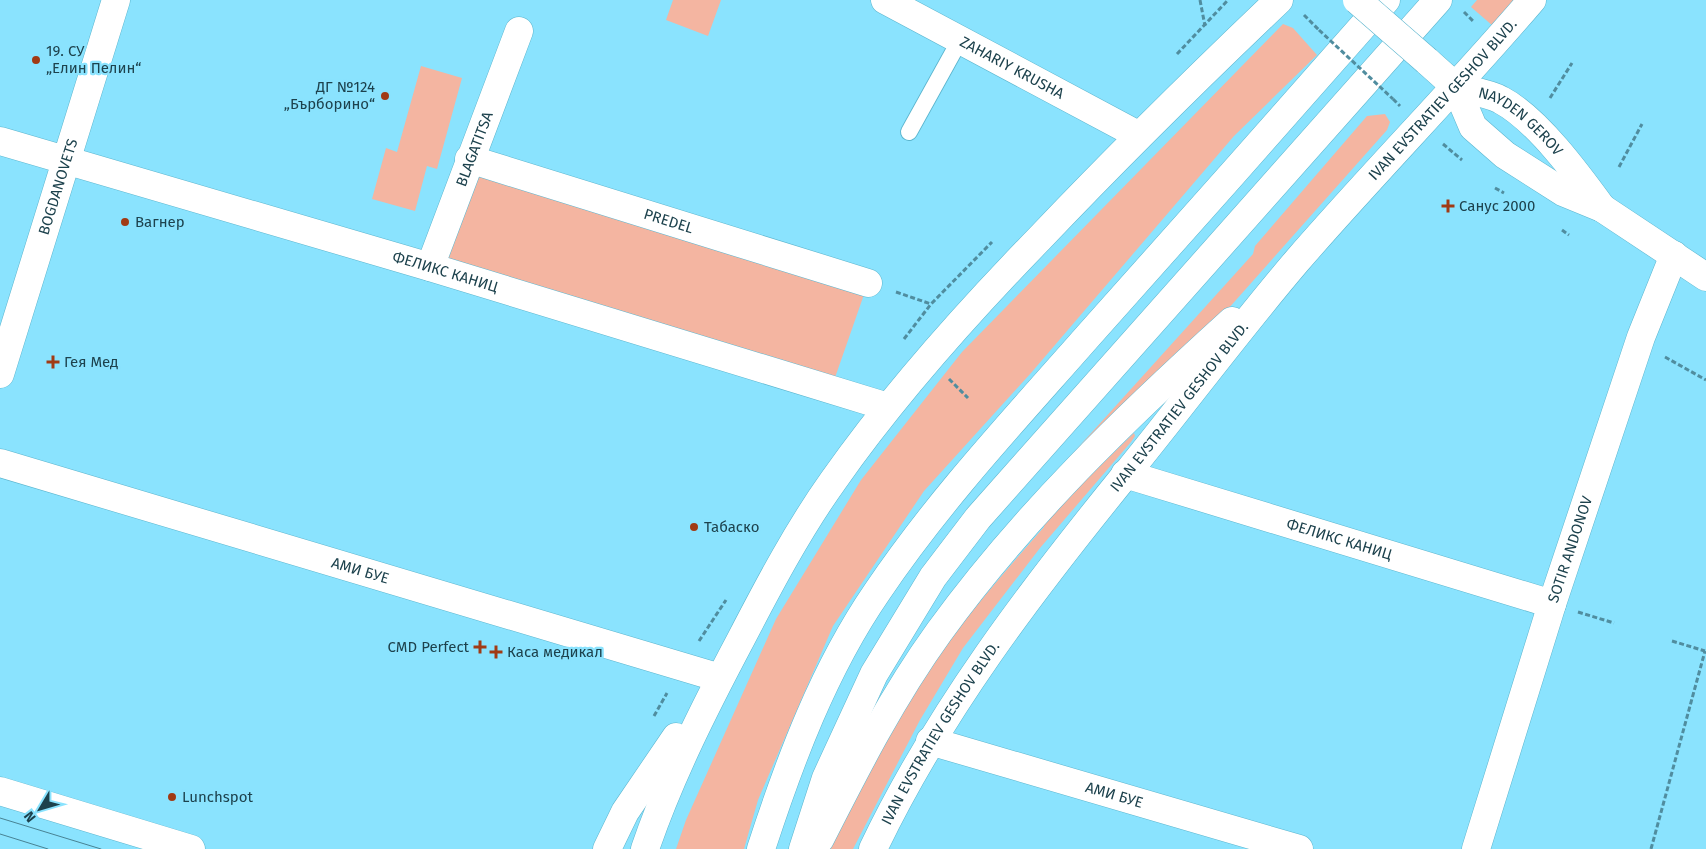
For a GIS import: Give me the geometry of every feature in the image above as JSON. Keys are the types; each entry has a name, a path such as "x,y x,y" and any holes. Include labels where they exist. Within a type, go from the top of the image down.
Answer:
{"main road":[{"name":"BOGDANOVETS","path":"0,374 116,0"},
{"name":"ZAHARIY KRUSHA","path":"885,0 1138,135"},
{"path":"1357,0 1456,88"},
{"path":"761,849 779,794 807,723 841,653 887,577 960,483 998,438 1386,0"},
{"path":"803,849 826,778 849,725 874,674 933,577 985,511 1438,0"},
{"name":"IVAN EVSTRATIEV GESHOV BLVD.","path":"873,849 899,795 930,741 1012,618 1296,262 1456,88 1532,0"},
{"path":"645,849 672,776 720,678 787,553 832,481 888,407 997,282 1138,135 1290,7"},
{"name":"BLAGATITSA","path":"430,267 469,159 519,31"},
{"name":"NAYDEN GEROV","path":"1456,88 1500,99 1517,110 1566,161 1602,208"},
{"name":"NAYDEN GEROV","path":"1456,88 1474,127 1505,155 1563,192 1602,208 1706,277"},
{"name":"ФЕЛИКС КАНИЦ","path":"0,141 430,267 888,407"},
{"name":"PREDEL","path":"469,159 868,282"},
{"name":"SOTIR ANDONOV","path":"1476,849 1552,604 1641,337 1674,255"},
{"path":"815,849 869,743 898,694 938,633 995,559 1037,510 1087,459 1188,361 1296,262"},
{"name":"АМИ БУЕ","path":"0,463 720,678"},
{"name":"ФЕЛИКС КАНИЦ","path":"1126,474 1552,604"},
{"path":"608,849 625,812 664,753 720,678"},
{"name":"АМИ БУЕ","path":"930,741 1299,849"},
{"path":"0,791 191,849"}],"lane":[{"path":"909,132 960,40"}],"path":[{"path":"1200,0 1205,26"},
{"path":"1290,7 1320,30 1393,99"},
{"path":"1550,98 1572,63"},
{"path":"1620,167 1642,124"},
{"path":"1442,144 1462,160"},
{"path":"1495,188 1504,193"},
{"path":"1562,230 1569,235"},
{"path":"868,282 931,304"},
{"path":"1667,358 1706,380"},
{"path":"1552,604 1614,623"},
{"path":"1651,849 1706,651 1672,641"}],"shaded area":[{"path":"673,0 721,0 708,36 666,20"},
{"path":"1477,0 1515,0 1493,26 1471,7"},
{"path":"1283,24 1293,28 1317,55 1234,136 1031,373 924,491 833,626 758,800 744,849 676,849 686,820 776,619 861,480 962,352"},
{"path":"421,66 462,78 437,169 427,166 415,211 372,199 386,148 397,152"},
{"path":"1385,114 1390,122 1387,130 1220,318 1065,462 1253,254 1255,246 1367,116"},
{"path":"469,159 868,283 831,389 430,267"},
{"path":"1134,433 1135,436 1131,442 1040,548 963,648 920,720 853,849 830,849 856,793 895,721 937,657 989,591 1044,527 1044,520"}],"tram line":[{"path":"0,818 101,849"},
{"path":"0,834 48,849"}],"place":[{"name":"19. СУ „Елин Пелин“","path":"36,60"},
{"name":"ДГ №124 „Бърборино“","path":"385,96"},
{"name":"Санус 2000","path":"1448,206"},
{"name":"Вагнер","path":"125,222"},
{"name":"Гея Мед","path":"53,362"},
{"name":"Табаско","path":"694,527"},
{"name":"CMD Perfect","path":"480,647"},
{"name":"Каса медикал","path":"496,652"},
{"name":"Lunchspot","path":"172,797"}]}
